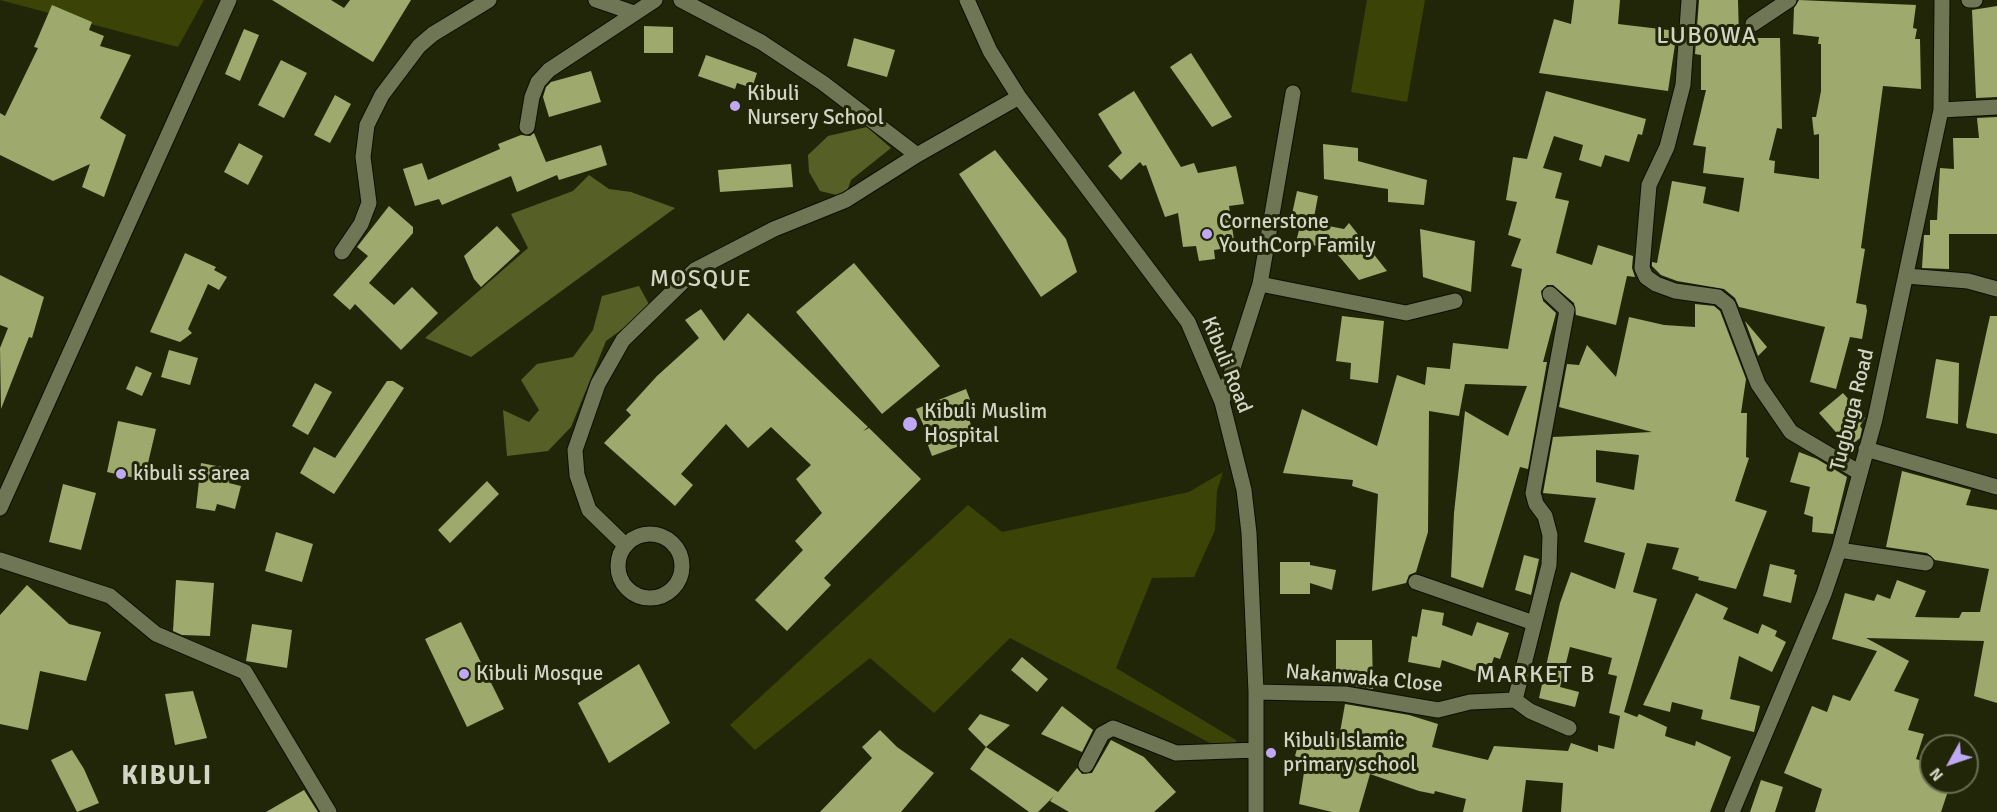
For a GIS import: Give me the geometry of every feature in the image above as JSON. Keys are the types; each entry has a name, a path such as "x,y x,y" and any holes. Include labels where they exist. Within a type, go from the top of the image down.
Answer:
{"street":[{"path":"0,508 229,0"},
{"path":"342,252 361,224 369,203 363,157 367,125 382,95 419,46 433,34 489,0"},
{"path":"596,0 634,13"},
{"path":"527,127 532,98 538,82 549,70 656,0"},
{"path":"681,0 761,42 823,82 917,155"},
{"name":"Kibuli Road","path":"967,0 990,51 1019,97 1188,322 1222,402 1244,490 1249,533 1256,692 1256,812"},
{"path":"1689,0 1683,85 1667,147 1649,185 1642,268 1646,277 1656,285 1675,291 1718,297 1728,305 1758,384 1791,432 1860,473"},
{"path":"1753,24 1790,0"},
{"name":"Tugbuga Road","path":"1732,812 1798,660 1839,550 1866,450 1941,110 1942,0"},
{"path":"1969,0 1975,0"},
{"path":"1222,402 1260,284 1293,93"},
{"path":"624,544 589,510 577,475 575,450 598,384 623,340 695,270 774,229 846,200 917,155 1019,97"},
{"path":"1941,110 1997,107"},
{"path":"1906,276 1968,281 1997,289"},
{"path":"1260,284 1406,313 1455,301"},
{"path":"1550,294 1567,310 1533,493 1536,504 1545,516 1550,535 1549,565 1515,700 1550,721 1569,728"},
{"path":"1866,450 1997,487"},
{"path":"645,532 668,537 683,556 681,580 664,597 642,598 623,586 616,565 624,544 645,532"},
{"path":"1839,550 1926,563"},
{"path":"0,560 110,596 156,634 245,672 328,812"},
{"path":"1416,582 1534,623"},
{"name":"Nakanwaka Close","path":"1256,692 1345,694 1438,710 1470,702 1515,700"},
{"path":"1086,765 1102,734 1113,728 1176,753 1256,750"}],"green space":[{"path":"0,0 204,0 178,47"},
{"path":"1367,0 1425,0 1407,102 1351,92"},
{"path":"867,127 891,148 851,180 845,197 820,191 809,172 808,155 828,136"},
{"path":"589,175 609,189 631,192 675,208 471,357 425,338 528,248 511,214 573,191"},
{"path":"639,286 651,308 606,341 571,427 548,451 507,456 503,410 529,422 539,410 521,380 537,364 573,357 593,330 602,296"},
{"path":"1223,472 1217,491 1215,530 1194,577 1152,578 1116,668 1236,740 1237,757 1010,638 934,713 870,658 755,750 730,725 968,505 1002,532 1189,492"}],"building":[{"path":"272,0 331,0 344,8 350,0 411,0 373,62"},
{"path":"1574,0 1620,0 1618,24 1677,31 1668,91 1539,73 1554,19 1571,24"},
{"path":"1699,0 1738,0 1739,38 1780,38 1782,129 1777,128 1769,160 1775,161 1774,173 1819,179 1819,134 1814,135 1812,117 1816,117 1821,91 1821,44 1818,44 1819,37 1793,34 1794,8 1799,0 1916,5 1913,28 1917,29 1915,39 1920,39 1921,89 1883,86 1861,248 1865,249 1856,303 1866,305 1867,311 1862,339 1850,337 1836,389 1810,382 1825,327 1739,307 1735,298 1724,289 1677,281 1661,275 1652,266 1652,262 1657,263 1672,181 1706,187 1703,203 1739,212 1744,178 1703,173 1706,147 1693,145 1706,90 1701,90 1701,55 1695,54"},
{"path":"52,5 92,22 89,30 104,36 100,46 131,55 100,118 126,135 104,197 82,187 90,164 53,181 0,155 0,113 5,116 38,48 34,47"},
{"path":"1997,6 1997,97 1976,98 1972,10"},
{"path":"644,26 673,27 673,53 644,53"},
{"path":"244,29 259,35 240,81 225,74"},
{"path":"854,38 895,50 887,77 847,66"},
{"path":"1191,53 1232,117 1212,127 1170,67"},
{"path":"706,55 757,73 752,88 737,83 735,89 698,76"},
{"path":"281,60 307,73 284,118 258,105"},
{"path":"591,71 601,102 549,117 543,97 546,87 551,82"},
{"path":"1134,91 1181,167 1194,163 1198,173 1236,166 1244,204 1229,206 1235,247 1214,250 1215,259 1199,261 1196,246 1183,247 1178,213 1165,217 1146,165 1143,166 1140,162 1121,180 1108,166 1122,153 1098,114"},
{"path":"1546,91 1646,119 1642,135 1638,134 1629,162 1605,155 1601,167 1579,160 1583,145 1554,136 1543,168 1562,173 1555,198 1569,201 1556,253 1592,265 1598,245 1633,256 1632,268 1635,277 1627,276 1616,325 1576,315 1574,303 1553,285 1547,285 1541,291 1543,301 1556,313 1543,362 1547,362 1528,469 1520,467 1483,588 1451,577 1454,513 1465,411 1508,436 1527,386 1465,384 1459,416 1429,411 1428,532 1416,572 1409,575 1406,583 1372,591 1378,494 1352,486 1353,480 1283,473 1302,409 1377,446 1397,375 1425,385 1427,367 1450,369 1453,343 1508,349 1522,269 1511,266 1521,239 1508,235 1517,202 1506,200 1513,157 1527,159"},
{"path":"335,95 351,104 330,143 314,135"},
{"path":"1997,117 1997,234 1949,234 1949,269 1922,268 1924,235 1930,235 1930,220 1937,220 1940,168 1954,169 1953,138 1979,138 1977,118"},
{"path":"534,133 546,162 601,145 607,165 559,180 557,175 517,192 511,176 442,205 439,199 415,206 403,169 422,163 428,180 500,149 498,144 521,135 530,136"},
{"path":"239,143 263,156 248,185 224,172"},
{"path":"1323,144 1358,148 1358,161 1427,180 1424,205 1388,202 1388,189 1324,179"},
{"path":"995,150 1066,239 1077,272 1041,297 959,174"},
{"path":"791,164 793,187 720,192 718,170"},
{"path":"1297,191 1318,196 1313,223 1344,229 1349,223 1387,271 1359,280 1333,249 1296,242 1299,230 1289,228"},
{"path":"389,206 413,227 413,233 369,283 394,305 412,287 438,313 401,350 355,304 350,310 333,295 368,256 357,247"},
{"path":"497,226 520,251 481,287 474,279 464,256"},
{"path":"1420,229 1475,241 1471,292 1423,277"},
{"path":"185,253 216,267 214,270 227,277 219,290 208,284 188,329 192,333 180,342 150,332"},
{"path":"854,263 940,366 882,414 796,312"},
{"path":"0,275 44,297 32,338 29,337 1,409 0,348 8,328 0,325"},
{"path":"1695,304 1714,306 1720,311 1746,379 1741,413 1747,413 1746,457 1749,458 1735,501 1767,511 1736,589 1698,580 1699,577 1672,569 1679,548 1647,543 1633,592 1657,599 1624,712 1637,717 1639,714 1667,727 1665,736 1695,746 1696,741 1731,757 1710,812 1561,812 1563,783 1526,780 1522,812 1463,812 1466,799 1435,791 1434,794 1419,791 1370,774 1359,812 1332,812 1299,804 1306,760 1295,756 1300,738 1316,742 1317,738 1334,742 1335,738 1339,738 1345,704 1409,715 1438,724 1432,747 1488,760 1494,746 1568,751 1571,743 1598,752 1598,745 1614,749 1620,716 1609,713 1617,676 1608,674 1612,658 1570,647 1560,687 1579,692 1575,707 1539,698 1560,603 1571,572 1615,589 1625,553 1584,542 1596,498 1543,493 1553,437 1652,432 1559,407 1567,364 1579,365 1587,345 1616,377 1629,317 1664,325 1695,327","holes":["1596,450 1639,455 1634,490 1596,482"]},
{"path":"701,309 724,341 748,313 868,427 863,431 869,428 921,479 824,578 831,585 787,631 755,600 803,550 795,541 822,513 796,479 811,465 771,427 748,448 726,424 681,474 693,485 675,506 604,443 631,415 626,410 657,376 699,338 685,320"},
{"path":"1342,316 1384,321 1378,383 1350,379 1351,363 1336,361"},
{"path":"1990,316 1997,316 1997,434 1967,428 1966,425"},
{"path":"1745,321 1767,347 1758,356"},
{"path":"169,350 198,358 190,385 161,377"},
{"path":"1936,359 1959,363 1958,424 1926,418"},
{"path":"136,366 152,373 142,396 126,389"},
{"path":"387,381 393,381 404,388 334,494 300,473 314,447 335,458"},
{"path":"315,383 332,392 308,435 292,426"},
{"path":"966,389 975,413 968,416 976,440 932,456 926,440 930,439 916,409"},
{"path":"1843,393 1865,418 1860,426 1862,429 1860,438 1849,447 1819,413"},
{"path":"118,421 156,429 144,480 107,472"},
{"path":"1799,452 1817,459 1847,477 1833,534 1812,532 1813,517 1804,514 1810,487 1790,482"},
{"path":"201,463 232,469 229,483 241,486 235,509 217,504 215,511 196,508"},
{"path":"1902,471 1971,490 1966,505 1997,510 1997,703 1974,696 1984,641 1866,638 1909,661 1894,691 1919,699 1908,730 1924,734 1919,734 1919,750 1916,759 1919,760 1919,794 1947,794 1941,812 1815,812 1822,789 1784,773 1812,706 1827,712 1833,695 1850,701 1877,651 1832,639 1845,593 1874,601 1877,594 1890,599 1897,580 1926,591 1915,617 1959,618 1962,612 1980,612 1989,569 1935,560 1927,553 1886,547"},
{"path":"487,481 499,494 450,543 438,530"},
{"path":"63,484 96,493 81,550 49,542"},
{"path":"276,532 313,544 302,582 265,571"},
{"path":"1524,555 1539,559 1531,595 1515,590"},
{"path":"1280,562 1310,562 1310,565 1336,570 1332,590 1310,583 1310,594 1280,594"},
{"path":"1770,564 1795,570 1794,574 1797,575 1791,603 1763,596"},
{"path":"176,580 214,583 210,636 182,635 173,631"},
{"path":"27,585 69,624 101,632 86,681 40,671 28,730 0,724 0,615"},
{"path":"1696,593 1728,608 1723,619 1758,634 1762,624 1777,631 1775,636 1786,642 1772,672 1739,656 1730,699 1760,706 1754,732 1701,719 1703,710 1672,702 1670,712 1643,705"},
{"path":"1422,609 1444,613 1442,625 1472,636 1477,622 1509,633 1500,659 1494,657 1491,666 1481,663 1477,672 1442,660 1440,668 1408,662 1412,636 1417,637"},
{"name":"Kibuli Mosque","path":"461,622 504,709 467,727 425,639"},
{"path":"252,624 292,630 287,668 246,661"},
{"path":"1336,640 1372,640 1373,689 1349,685 1350,678 1336,678"},
{"path":"1022,657 1048,679 1037,692 1011,670"},
{"path":"639,664 670,723 609,763 578,703"},
{"path":"193,691 207,738 175,745 165,694"},
{"path":"1062,706 1093,730 1082,752 1041,734"},
{"path":"980,714 1010,725 986,747 968,729"},
{"path":"880,730 897,747 934,773 901,812 820,812 872,758 862,747"},
{"path":"1111,740 1144,757 1176,792 1154,812 1069,812 1050,801 1054,796 1038,812 1029,812 970,769 986,747 1058,792 1077,768 1082,774 1092,773"},
{"path":"72,750 84,769 99,803 77,812 51,760"},
{"path":"1761,780 1783,787 1775,812 1750,812"},
{"path":"304,790 318,812 266,812"}],"place":[{"name":"Kibuli Nursery School","path":"735,106"},
{"name":"Cornerstone YouthCorp Family","path":"1207,234"},
{"name":"Kibuli Muslim Hospital","path":"910,424"},
{"name":"kibuli ss area","path":"121,474"},
{"name":"Kibuli Mosque","path":"464,674"},
{"name":"Kibuli Islamic primary school","path":"1271,753"}],"district":[{"name":"LUBOWA","path":"1707,37"},
{"name":"MOSQUE","path":"701,280"},
{"name":"MARKET B","path":"1536,676"},
{"name":"KIBULI","path":"167,777"}]}
